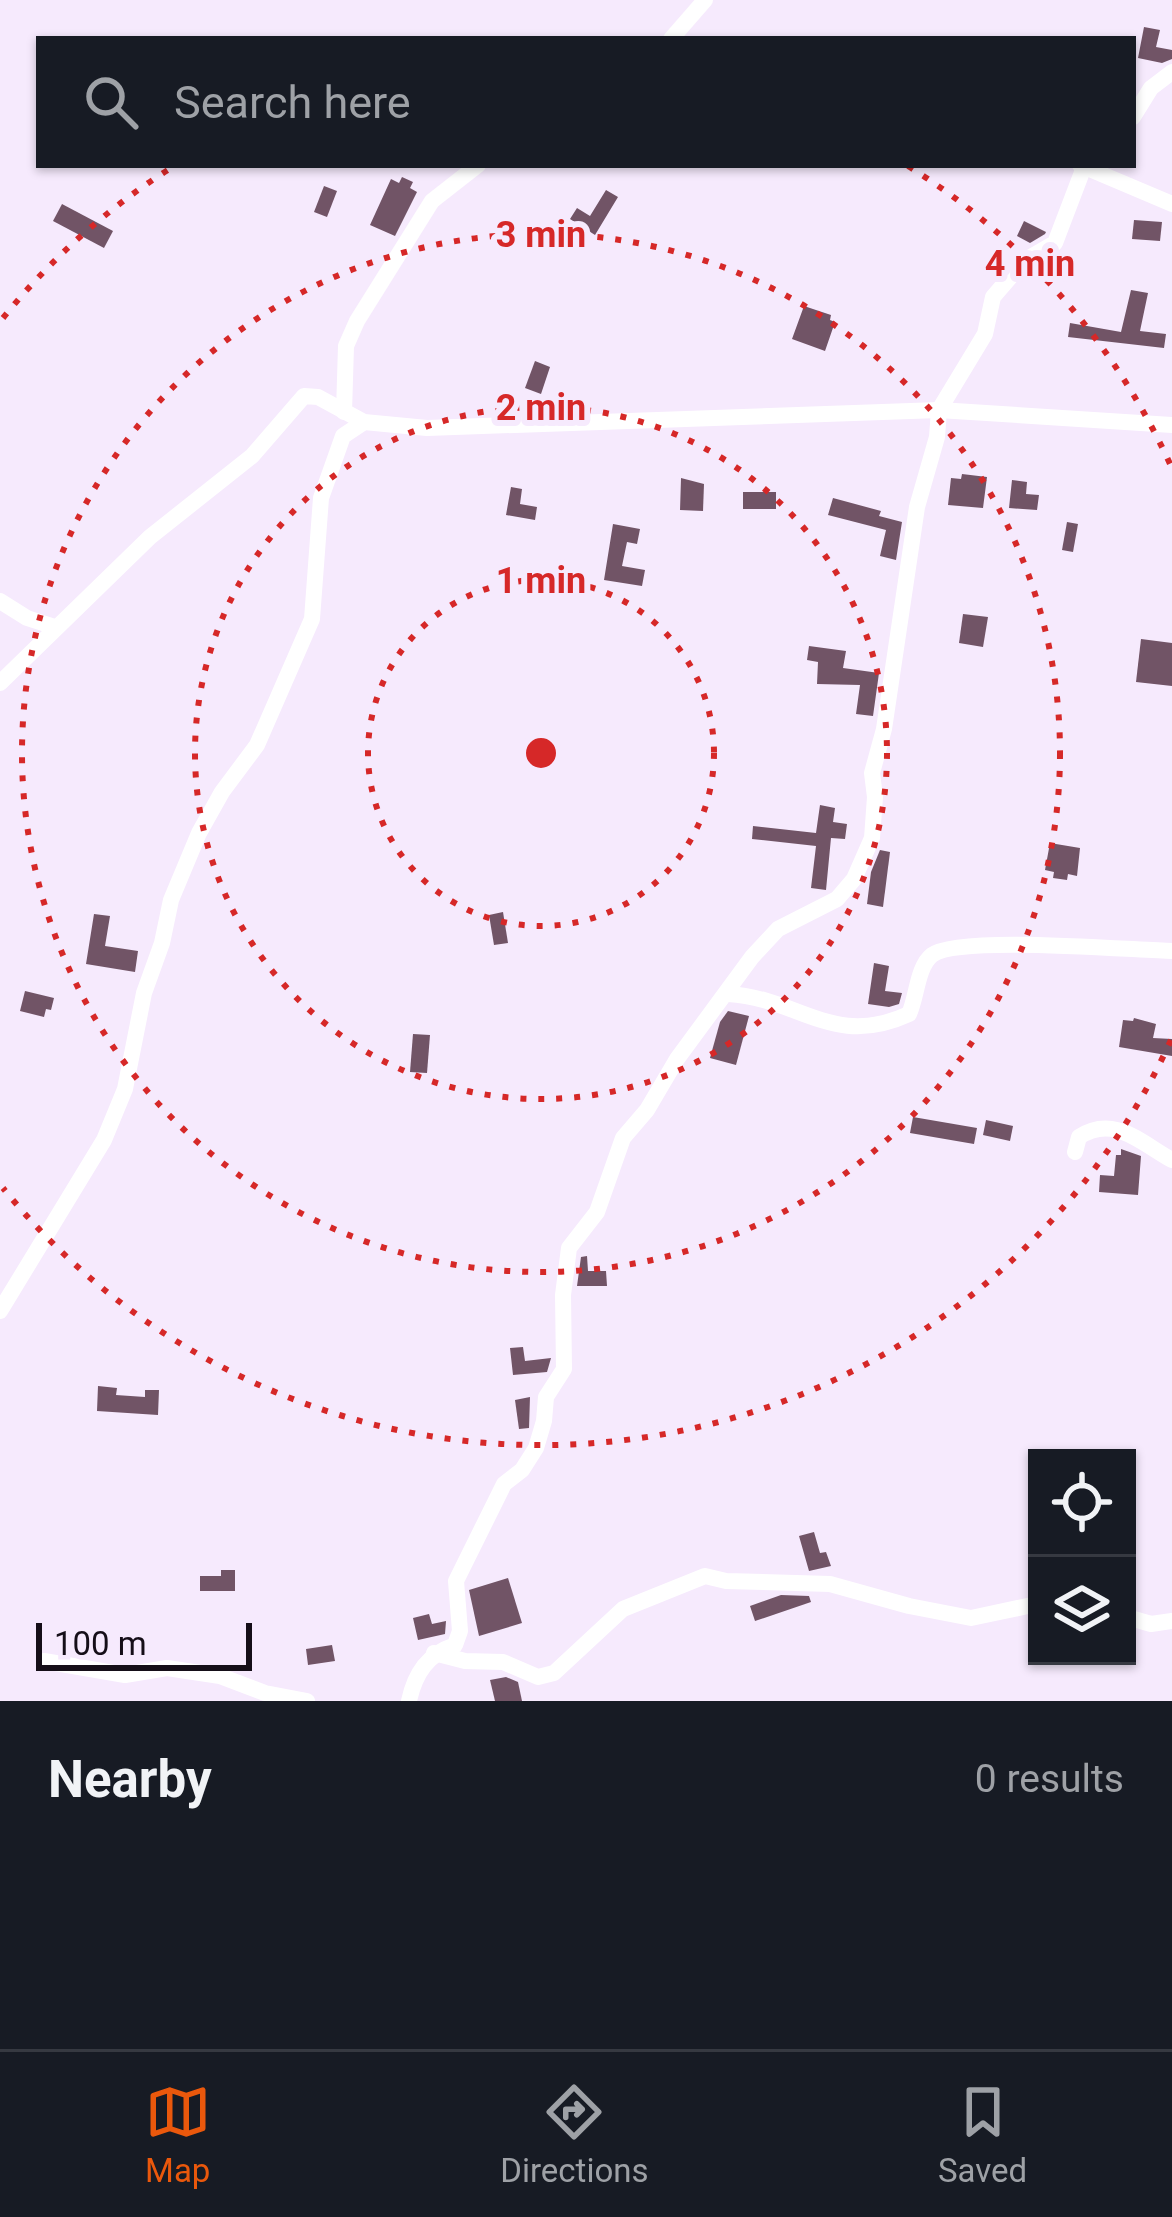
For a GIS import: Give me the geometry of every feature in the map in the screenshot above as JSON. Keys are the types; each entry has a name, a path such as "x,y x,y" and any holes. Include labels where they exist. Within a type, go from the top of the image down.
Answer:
{"street":[{"path":"674,36 705,0"},
{"path":"1136,112 1151,88 1172,72"},
{"path":"344,412 346,346 357,321 432,201 474,168"},
{"path":"409,1701 412,1687 434,1653 455,1645 460,1631 456,1581 504,1484 522,1470 536,1448 546,1397 564,1369 563,1295 569,1248 597,1212 623,1138 752,957 778,929 837,898 854,879 872,838 872,773 884,729 916,507 937,436 939,410 985,334 993,297 1024,261 1054,243 1084,168"},
{"path":"1090,168 1172,204"},
{"path":"0,683 151,538 252,456 304,396 318,397 364,422 427,428 939,410 1172,425"},
{"path":"0,1311 104,1140 125,1089 144,993 171,900 210,813 257,745 312,619 321,498 343,436 364,422"},
{"path":"0,601 27,618 55,627"},
{"path":"728,994 755,996 851,1029 883,1027 909,1015 927,959 937,951 980,944 1172,952"},
{"path":"1075,1152 1079,1137 1107,1127 1130,1134 1172,1160"},
{"path":"434,1653 465,1661 502,1662 538,1677 554,1673 623,1609 705,1576 726,1581 830,1584 971,1618 1028,1606"},
{"path":"1136,1620 1172,1622"},
{"path":"44,1661 125,1675 167,1668 202,1673 307,1701"}],"building":[{"path":"1144,27 1160,30 1156,47 1172,50 1172,59 1162,63 1138,58"},
{"path":"402,177 413,182 410,188 417,192 395,236 370,225 391,179 399,183"},
{"path":"324,186 337,191 327,217 314,212"},
{"path":"606,190 618,197 595,235 570,219 577,208 590,216"},
{"path":"62,204 113,231 104,248 53,221"},
{"path":"1134,220 1162,222 1160,241 1132,239"},
{"path":"1024,221 1045,234 1030,243 1017,236"},
{"path":"1131,290 1148,293 1140,331 1166,334 1164,348 1068,337 1070,323 1121,332"},
{"path":"804,306 831,315 835,322 825,351 792,339"},
{"path":"535,361 550,367 541,394 525,388"},
{"path":"962,474 987,477 983,508 948,505 951,478 961,479"},
{"path":"681,478 704,484 703,511 680,510"},
{"path":"1012,480 1027,482 1026,494 1039,495 1037,510 1009,508"},
{"path":"511,487 522,489 520,504 537,507 535,520 506,515"},
{"path":"743,492 776,492 776,509 743,509"},
{"path":"833,498 902,522 896,560 880,556 886,530 828,515"},
{"path":"1067,522 1078,524 1073,552 1062,550"},
{"path":"613,524 640,529 637,544 627,542 622,566 645,570 642,586 604,580"},
{"path":"963,614 988,617 983,647 959,643"},
{"path":"1141,639 1172,643 1172,686 1136,682"},
{"path":"809,646 846,651 843,668 879,673 873,716 856,714 860,685 817,684 818,662 807,660"},
{"path":"820,805 835,808 833,822 847,824 845,839 831,838 826,890 811,888 816,846 752,839 753,826 816,833"},
{"path":"1050,843 1080,848 1077,876 1053,878 1054,872 1045,870"},
{"path":"880,850 890,852 883,907 867,904 871,872"},
{"path":"503,912 508,943 494,945 489,915"},
{"path":"94,914 110,916 105,946 138,951 135,972 86,964"},
{"path":"874,963 889,966 885,991 902,993 899,1004 868,1004"},
{"path":"25,991 54,998 44,1017 20,1011"},
{"path":"728,1011 749,1016 736,1065 710,1058"},
{"path":"1123,1020 1156,1024 1153,1038 1172,1039 1172,1056 1119,1047"},
{"path":"413,1034 430,1035 427,1073 410,1072"},
{"path":"913,1117 977,1128 974,1144 910,1133"},
{"path":"986,1120 1013,1126 1010,1141 983,1135"},
{"path":"1121,1149 1141,1156 1138,1195 1099,1192 1100,1175 1114,1176"},
{"path":"587,1256 588,1271 606,1271 607,1286 577,1286 581,1257"},
{"path":"523,1347 525,1361 551,1358 547,1372 513,1375 510,1348"},
{"path":"98,1386 117,1388 116,1395 145,1397 145,1390 159,1390 158,1415 97,1411"},
{"path":"530,1397 529,1428 519,1429 515,1400"},
{"path":"814,1532 820,1553 826,1552 831,1566 809,1571 799,1536"},
{"path":"221,1570 235,1570 235,1591 200,1591 200,1576 221,1576"},
{"path":"508,1578 522,1623 479,1636 469,1590"},
{"path":"781,1595 809,1596 811,1602 755,1621 750,1606"},
{"path":"429,1614 432,1624 446,1621 445,1634 418,1640 413,1618"},
{"path":"332,1645 335,1661 308,1665 306,1649"},
{"path":"506,1677 518,1682 522,1701 495,1701 490,1680"}]}
